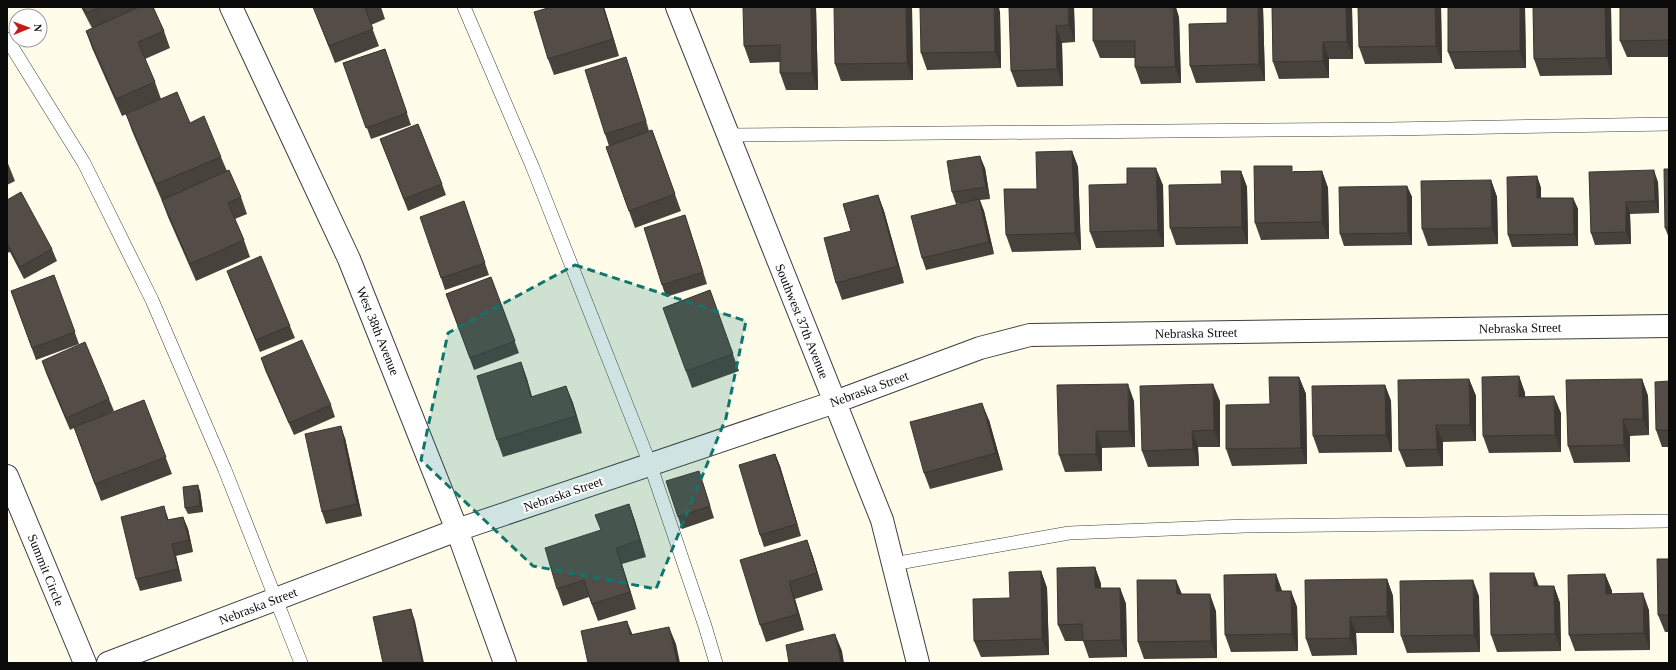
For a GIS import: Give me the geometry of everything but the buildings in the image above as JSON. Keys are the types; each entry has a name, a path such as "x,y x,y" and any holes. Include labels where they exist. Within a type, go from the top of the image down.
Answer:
{"street":[{"name":"West 38th Avenue","path":"231,7 349,259 457,530 505,663"},
{"name":"Southwest 37th Avenue","path":"677,7 882,520 918,663"},
{"name":"Nebraska Street","path":"108,663 457,530 834,402 980,348 1030,335 1669,326"},
{"name":"Summit Circle","path":"7,476 84,663"}],"lane":[{"path":"464,7 533,168 650,464 705,626 716,663"},
{"path":"7,39 84,162 152,300 225,470 301,663"},
{"path":"728,135 1382,129 1669,124"},
{"path":"893,564 1069,532 1246,526 1669,522"}],"highlighted area":[{"path":"575,265 746,321 726,418 656,589 533,566 421,460 448,333"}]}
